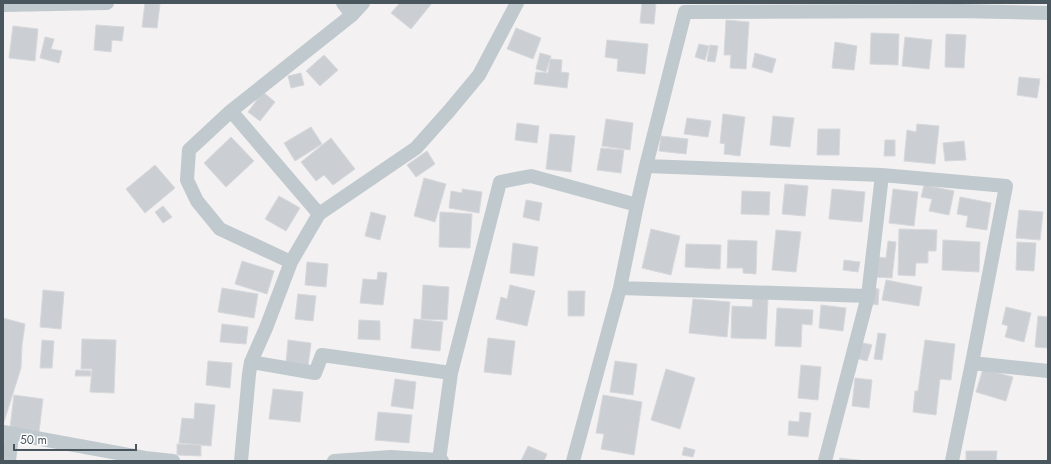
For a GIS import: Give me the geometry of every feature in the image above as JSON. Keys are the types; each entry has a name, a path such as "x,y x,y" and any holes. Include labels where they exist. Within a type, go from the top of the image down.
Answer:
{"street":[{"path":"3,5 107,3"},
{"path":"343,3 352,15"},
{"path":"291,262 220,229 197,201 187,180 189,150 231,111 352,15 363,3"},
{"path":"241,461 251,362 266,328 291,262 320,214 416,148 450,111 479,75 517,3"},
{"path":"573,461 620,288 646,166 685,12 958,11 1048,13"},
{"path":"231,111 320,214"},
{"path":"646,166 882,175 1006,186 952,461"},
{"path":"825,461 868,296 882,175"},
{"path":"334,461 391,457 441,460 451,373 500,182 531,176 637,205"},
{"path":"620,288 868,296"},
{"path":"251,362 315,373 322,355 451,373"},
{"path":"972,363 1048,371"},
{"path":"9,461 8,433 128,458 173,461"}],"building":[{"path":"145,3 160,4 157,28 142,27"},
{"path":"398,3 432,3 411,29 391,13 399,4"},
{"path":"642,3 656,3 654,24 640,23"},
{"path":"726,20 749,22 746,69 730,68 731,55 724,55"},
{"path":"96,25 124,27 122,41 112,40 111,52 94,50"},
{"path":"13,26 38,29 35,61 9,58"},
{"path":"516,28 541,38 533,59 507,49"},
{"path":"871,33 899,34 898,65 870,64"},
{"path":"946,34 966,35 964,68 945,67"},
{"path":"45,37 54,39 51,49 62,51 59,63 40,58"},
{"path":"905,37 932,40 929,69 902,66"},
{"path":"607,40 648,44 645,74 617,71 618,59 605,57"},
{"path":"835,42 857,46 854,70 832,68"},
{"path":"699,44 709,46 705,60 695,57"},
{"path":"710,45 718,46 715,62 707,61"},
{"path":"540,53 551,56 546,72 536,69"},
{"path":"755,53 776,59 772,73 752,67"},
{"path":"324,55 338,70 320,86 306,71"},
{"path":"550,59 562,60 561,72 569,73 567,88 534,84 536,72 548,73"},
{"path":"301,73 304,85 291,88 288,76"},
{"path":"1019,77 1040,79 1037,98 1017,95"},
{"path":"263,92 275,102 260,121 248,112"},
{"path":"723,114 745,117 740,156 724,154 725,144 720,143"},
{"path":"773,116 794,118 790,147 770,145"},
{"path":"687,118 711,121 708,137 684,134"},
{"path":"606,119 633,123 630,150 602,146"},
{"path":"517,123 539,126 537,143 515,140"},
{"path":"917,124 939,126 935,164 904,161 907,130 916,132"},
{"path":"311,127 322,144 295,161 284,143"},
{"path":"818,129 840,129 839,155 817,155"},
{"path":"550,134 575,136 571,172 546,169"},
{"path":"661,136 688,139 686,154 659,151"},
{"path":"231,137 254,161 226,187 204,163"},
{"path":"331,138 355,169 333,185 324,175 316,181 301,162"},
{"path":"885,140 895,140 895,156 884,156"},
{"path":"964,141 966,160 945,161 943,143"},
{"path":"601,148 624,150 621,173 597,170"},
{"path":"427,151 435,164 416,177 407,165"},
{"path":"155,165 175,188 145,213 126,189"},
{"path":"424,178 446,184 435,222 414,216"},
{"path":"785,184 808,186 805,216 782,214"},
{"path":"924,185 954,191 949,215 929,211 932,199 921,197"},
{"path":"462,189 482,192 479,213 449,208 451,191 462,193"},
{"path":"832,189 865,192 862,222 829,219"},
{"path":"893,189 918,192 914,226 889,223"},
{"path":"742,191 770,192 769,215 741,214"},
{"path":"279,196 300,208 286,231 265,219"},
{"path":"960,197 991,203 987,230 966,227 968,216 957,214"},
{"path":"526,200 542,203 539,221 523,217"},
{"path":"163,206 172,217 163,223 155,212"},
{"path":"1019,210 1043,212 1040,240 1016,238"},
{"path":"371,212 386,216 380,240 365,236"},
{"path":"440,212 472,214 470,248 439,247"},
{"path":"651,229 680,236 671,275 642,268"},
{"path":"899,229 937,230 936,251 928,251 928,263 916,263 915,276 898,275"},
{"path":"776,230 801,232 796,272 772,270"},
{"path":"728,240 757,241 756,274 743,273 743,268 727,268"},
{"path":"943,240 980,242 979,272 942,270"},
{"path":"888,241 896,242 892,278 875,277 877,257 886,258"},
{"path":"1017,242 1036,243 1034,271 1016,270"},
{"path":"513,243 538,247 534,276 510,273"},
{"path":"686,244 721,245 720,269 685,267"},
{"path":"844,260 860,262 858,272 843,270"},
{"path":"242,261 274,271 267,294 235,284"},
{"path":"307,262 328,264 326,287 305,285"},
{"path":"378,272 387,273 383,305 360,303 363,279 377,280"},
{"path":"886,280 922,287 919,306 882,300"},
{"path":"423,285 449,287 447,320 421,319"},
{"path":"510,285 535,291 527,326 496,319 501,297 507,299"},
{"path":"222,288 258,294 254,318 218,312"},
{"path":"872,288 879,289 878,305 871,304"},
{"path":"43,290 64,292 61,329 40,327"},
{"path":"568,291 585,291 584,316 568,316"},
{"path":"298,294 316,296 313,321 295,319"},
{"path":"753,298 768,298 766,339 731,338 732,306 752,307"},
{"path":"693,299 730,302 727,337 689,333"},
{"path":"821,305 846,308 843,331 819,328"},
{"path":"1006,307 1031,313 1024,342 1005,337 1008,326 1002,324"},
{"path":"777,308 813,310 812,325 802,324 801,347 775,346"},
{"path":"1038,316 1048,317 1048,348 1035,347"},
{"path":"3,318 25,324 21,368 3,425"},
{"path":"414,319 443,322 440,351 411,348"},
{"path":"359,320 380,321 380,340 358,339"},
{"path":"222,324 248,327 246,344 220,342"},
{"path":"878,333 886,334 882,360 874,359"},
{"path":"488,338 515,341 511,375 484,372"},
{"path":"82,339 116,340 114,393 90,392 92,369 81,369"},
{"path":"42,340 54,341 52,368 40,368"},
{"path":"288,340 311,343 308,366 286,364"},
{"path":"925,340 955,344 951,380 940,379 936,415 913,412 915,391 918,391"},
{"path":"859,342 872,345 867,361 855,358"},
{"path":"208,361 232,363 230,388 206,385"},
{"path":"615,361 637,364 633,395 610,392"},
{"path":"801,365 821,367 818,400 798,398"},
{"path":"666,369 695,378 680,429 651,420"},
{"path":"983,369 1013,377 1006,401 976,392"},
{"path":"76,370 91,371 91,376 75,376"},
{"path":"855,378 872,380 869,408 852,406"},
{"path":"395,379 416,382 413,409 391,406"},
{"path":"273,389 303,392 300,422 269,419"},
{"path":"14,395 43,399 39,432 10,428"},
{"path":"603,395 642,402 634,455 601,449 604,434 596,433"},
{"path":"195,403 215,405 211,446 179,443 182,418 194,419"},
{"path":"378,412 412,415 409,443 375,440"},
{"path":"800,412 811,413 808,437 788,435 789,421 799,422"},
{"path":"177,444 201,445 201,456 177,455"},
{"path":"528,446 547,454 544,461 521,461"},
{"path":"684,447 695,450 693,457 682,455"},
{"path":"966,451 997,451 996,461 966,461"},
{"path":"840,458 867,461 839,461"}]}
